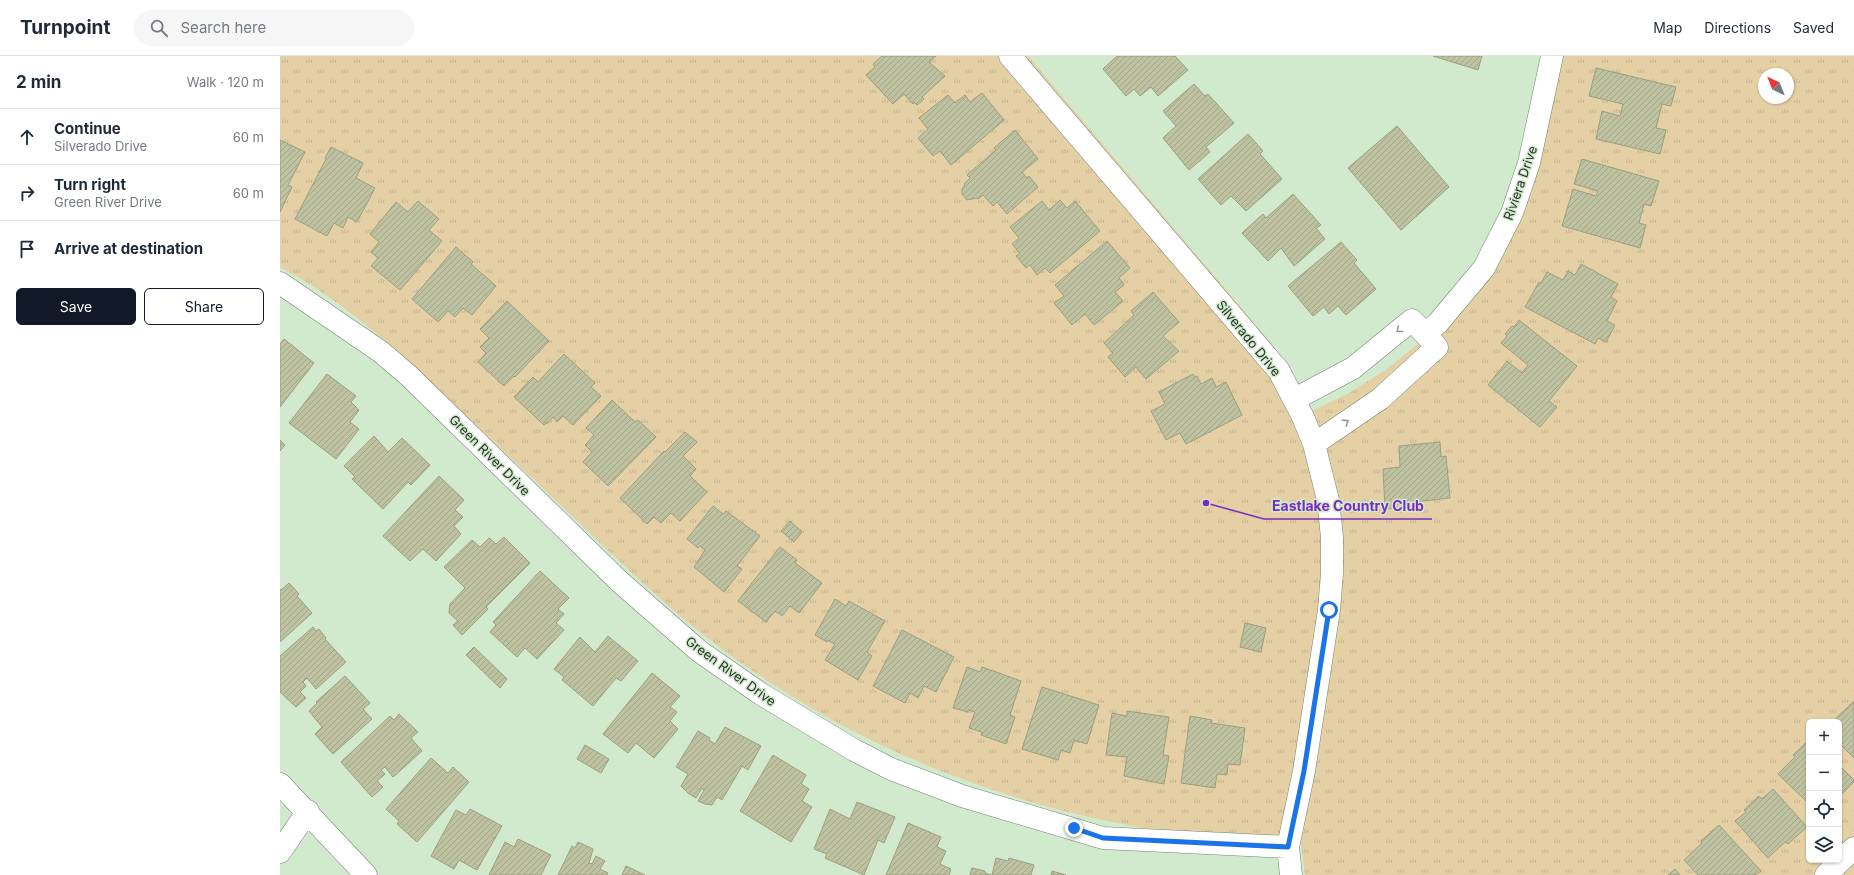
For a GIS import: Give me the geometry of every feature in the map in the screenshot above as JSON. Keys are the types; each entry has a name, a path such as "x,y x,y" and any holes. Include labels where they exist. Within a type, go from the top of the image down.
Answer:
{"street":[{"name":"Silverado Drive","path":"1010,56 1279,371 1294,399 1314,444 1328,500 1332,537 1332,573 1329,610 1304,771 1288,847 1291,875"},
{"name":"Riviera Drive","path":"1426,333 1438,323 1484,268 1512,213 1530,163 1552,56"},
{"name":"Green River Drive","path":"280,283 381,352 409,376 620,582 699,651 761,694 854,750 892,769 962,796 1103,838 1288,847"},
{"path":"1294,399 1353,368 1412,320 1426,333 1437,347 1380,399 1314,444"},
{"path":"280,784 366,875"},
{"path":"280,852 308,812"},
{"path":"1826,875 1854,848"}],"green space":[{"path":"280,56 1028,56 1272,344 1297,384 1310,412 1349,393 1387,369 1423,340 1489,259 1553,56 1854,56 1854,875 1305,875 1301,843 1221,838 1142,828 1065,811 989,789 915,760 844,726 776,686 710,640 674,611 640,580 403,356 344,308 297,276 280,267"}],"building":[{"path":"882,56 936,56 929,62 945,76 922,97 924,99 917,105 914,102 913,104 904,94 893,104 866,75 875,67 873,64"},
{"path":"1117,56 1175,56 1188,70 1158,96 1151,87 1140,96 1134,89 1126,96 1103,69"},
{"path":"1433,56 1482,56 1478,70"},
{"path":"1596,68 1676,87 1671,106 1662,104 1656,128 1666,130 1660,154 1596,139 1602,111 1620,116 1623,104 1589,96"},
{"path":"1194,84 1205,96 1208,94 1234,123 1206,147 1210,152 1189,170 1163,138 1176,126 1163,111"},
{"path":"982,93 1004,120 951,165 940,151 933,156 918,138 928,129 919,118 948,95 955,103 965,95 970,102"},
{"path":"1397,126 1449,187 1401,230 1348,168"},
{"path":"1015,130 1038,159 1022,172 1027,178 1029,176 1038,187 1007,214 997,202 993,206 983,195 978,199 967,200 962,194 962,189 965,185 964,184 970,178 967,175 996,150 994,148"},
{"path":"1248,134 1263,151 1260,154 1282,179 1246,211 1231,196 1221,205 1198,179"},
{"path":"280,140 305,152 288,185 292,187 280,212"},
{"path":"331,147 363,163 356,178 375,188 357,222 348,217 343,228 334,223 327,236 295,219"},
{"path":"1582,159 1659,181 1651,206 1644,204 1639,223 1646,225 1640,248 1562,226 1573,189 1596,196 1598,191 1574,184"},
{"path":"1293,194 1321,225 1316,228 1325,239 1294,266 1281,248 1268,261 1242,233 1263,214 1266,218"},
{"path":"1060,200 1067,208 1075,201 1100,231 1050,273 1045,268 1037,275 1030,265 1026,268 1016,256 1020,253 1012,244 1019,238 1010,227 1042,201 1049,210"},
{"path":"418,201 439,219 429,230 442,241 400,290 371,266 378,258 371,252 379,242 370,234 396,202 408,212"},
{"path":"1107,241 1130,268 1119,278 1124,285 1115,292 1123,301 1094,325 1085,314 1072,325 1054,303 1064,296 1055,285"},
{"path":"1341,242 1357,260 1354,263 1376,289 1346,315 1338,306 1329,314 1324,307 1313,316 1288,286"},
{"path":"456,247 473,262 471,264 496,286 472,315 463,308 455,317 448,311 438,322 412,299"},
{"path":"1581,264 1618,284 1611,297 1617,301 1607,321 1615,325 1606,342 1598,338 1595,344 1525,307 1539,282 1541,283 1547,272 1563,280 1568,271 1575,275"},
{"path":"1153,292 1179,322 1163,336 1179,351 1146,379 1136,367 1125,377 1108,357 1113,353 1104,343 1134,315 1131,311"},
{"path":"507,301 549,341 515,377 514,376 504,386 478,362 486,353 480,347 489,338 480,329"},
{"path":"1519,320 1577,366 1549,401 1557,407 1540,427 1488,385 1507,361 1522,373 1528,365 1501,343 1507,336 1505,334 1512,326 1514,327"},
{"path":"284,339 314,363 280,407 280,344"},
{"path":"564,354 595,383 591,387 601,396 573,425 563,416 557,422 553,417 547,424 546,422 544,425 514,397 533,377 538,382"},
{"path":"327,374 356,396 351,402 359,410 350,422 359,429 336,459 289,423"},
{"path":"1193,374 1195,377 1197,376 1201,384 1212,378 1216,387 1226,382 1242,415 1186,444 1180,433 1166,440 1151,411 1165,404 1159,392"},
{"path":"612,400 635,422 638,420 656,437 608,486 583,462 592,452 585,445 594,435 586,428"},
{"path":"685,432 697,442 683,456 696,469 690,476 707,492 680,521 671,513 661,523 654,517 647,524 620,498 664,451 665,452"},
{"path":"374,436 388,452 402,438 430,465 411,485 408,482 383,509 352,479 355,477 344,466"},
{"path":"280,440 285,445 280,451"},
{"path":"1440,442 1441,457 1446,456 1450,498 1414,502 1414,507 1385,509 1383,469 1400,467 1399,446"},
{"path":"439,476 464,500 455,510 463,517 454,526 461,534 436,561 423,549 410,561 383,536"},
{"path":"713,506 723,514 726,511 760,536 737,566 742,569 724,592 694,567 705,550 700,546 698,548 687,539"},
{"path":"790,521 802,532 794,542 781,531"},
{"path":"504,537 530,563 486,607 488,609 462,635 453,625 458,621 449,613 450,604 465,588 444,567 472,540 480,547 489,538 496,544"},
{"path":"780,547 797,560 795,563 822,583 799,613 790,606 782,616 775,611 766,622 738,601"},
{"path":"540,571 569,598 558,609 564,614 556,623 564,630 537,659 525,648 517,657 490,632 496,625 493,622"},
{"path":"289,583 299,594 297,596 312,613 280,642 280,589 281,590"},
{"path":"835,599 846,606 849,601 885,621 867,652 872,656 858,680 825,660 835,644 827,640 827,642 815,635"},
{"path":"1245,623 1266,628 1261,652 1240,647"},
{"path":"313,627 316,631 319,629 326,638 325,639 346,662 316,689 307,678 303,682 306,686 300,692 306,698 296,707 280,692 280,656"},
{"path":"902,630 954,657 936,692 924,686 918,698 910,693 905,703 873,686"},
{"path":"608,636 638,661 621,681 616,678 593,706 562,680 564,677 554,669 580,637 595,652"},
{"path":"474,647 507,679 500,688 466,655"},
{"path":"967,667 980,672 982,667 1021,681 1010,715 1015,717 1006,744 981,735 982,732 969,728 975,712 968,710 968,712 953,708"},
{"path":"652,673 680,696 670,707 677,712 670,721 678,729 654,758 636,743 628,753 603,734"},
{"path":"345,676 370,703 363,709 372,719 333,754 315,734 322,727 309,711 317,703 316,702"},
{"path":"1042,687 1099,705 1087,744 1074,740 1070,753 1061,750 1058,760 1022,749"},
{"path":"1854,701 1854,758 1842,746 1842,719 1835,719"},
{"path":"1127,711 1169,717 1163,755 1169,756 1164,784 1124,776 1127,757 1106,755 1112,713 1127,716"},
{"path":"399,714 418,732 411,738 422,751 393,777 385,767 381,770 385,774 377,781 383,787 372,797 341,762 390,716 394,720"},
{"path":"1190,716 1212,720 1211,723 1245,728 1240,765 1228,764 1227,775 1217,774 1215,788 1181,783"},
{"path":"725,727 761,746 748,770 742,766 722,800 717,797 712,805 705,804 698,801 704,790 702,788 696,798 688,793 681,786 688,774 676,767 698,731 710,738 709,740 715,744"},
{"path":"1806,743 1806,801 1778,774 1795,757 1793,755"},
{"path":"585,745 609,759 601,773 577,759"},
{"path":"773,755 806,775 801,784 809,789 802,801 812,807 791,842 740,811"},
{"path":"431,758 448,773 453,767 469,782 417,842 397,824 399,821 386,809"},
{"path":"1842,768 1854,780 1854,782 1842,794"},
{"path":"1773,789 1806,826 1806,828 1788,844 1785,842 1768,858 1735,821 1746,812 1744,810 1759,796 1762,799"},
{"path":"857,802 895,817 884,843 878,840 864,875 825,858 827,854 814,849 830,809 850,819"},
{"path":"470,809 502,826 477,870 459,860 454,869 431,856 456,810 466,815"},
{"path":"908,823 941,837 937,847 946,851 940,864 951,869 949,875 886,875"},
{"path":"1719,825 1761,871 1756,875 1698,875 1684,860 1702,843 1701,841"},
{"path":"518,839 551,855 541,875 489,875 505,842 514,847"},
{"path":"578,842 593,849 589,863 592,864 596,856 605,861 600,869 608,873 607,875 558,875 572,846 575,848"},
{"path":"996,858 1008,861 1009,858 1034,865 1031,875 992,875"},
{"path":"626,866 645,875 622,875"},
{"path":"972,868 985,871 985,873 991,875 970,875"},
{"path":"1675,869 1680,875 1668,875"},
{"path":"1052,871 1066,875 1051,875"}],"place":[{"name":"Eastlake Country Club","path":"1206,503"}],"route":[{"path":"1074,828 1103,838 1158,842 1288,847 1304,771 1329,610"}]}
